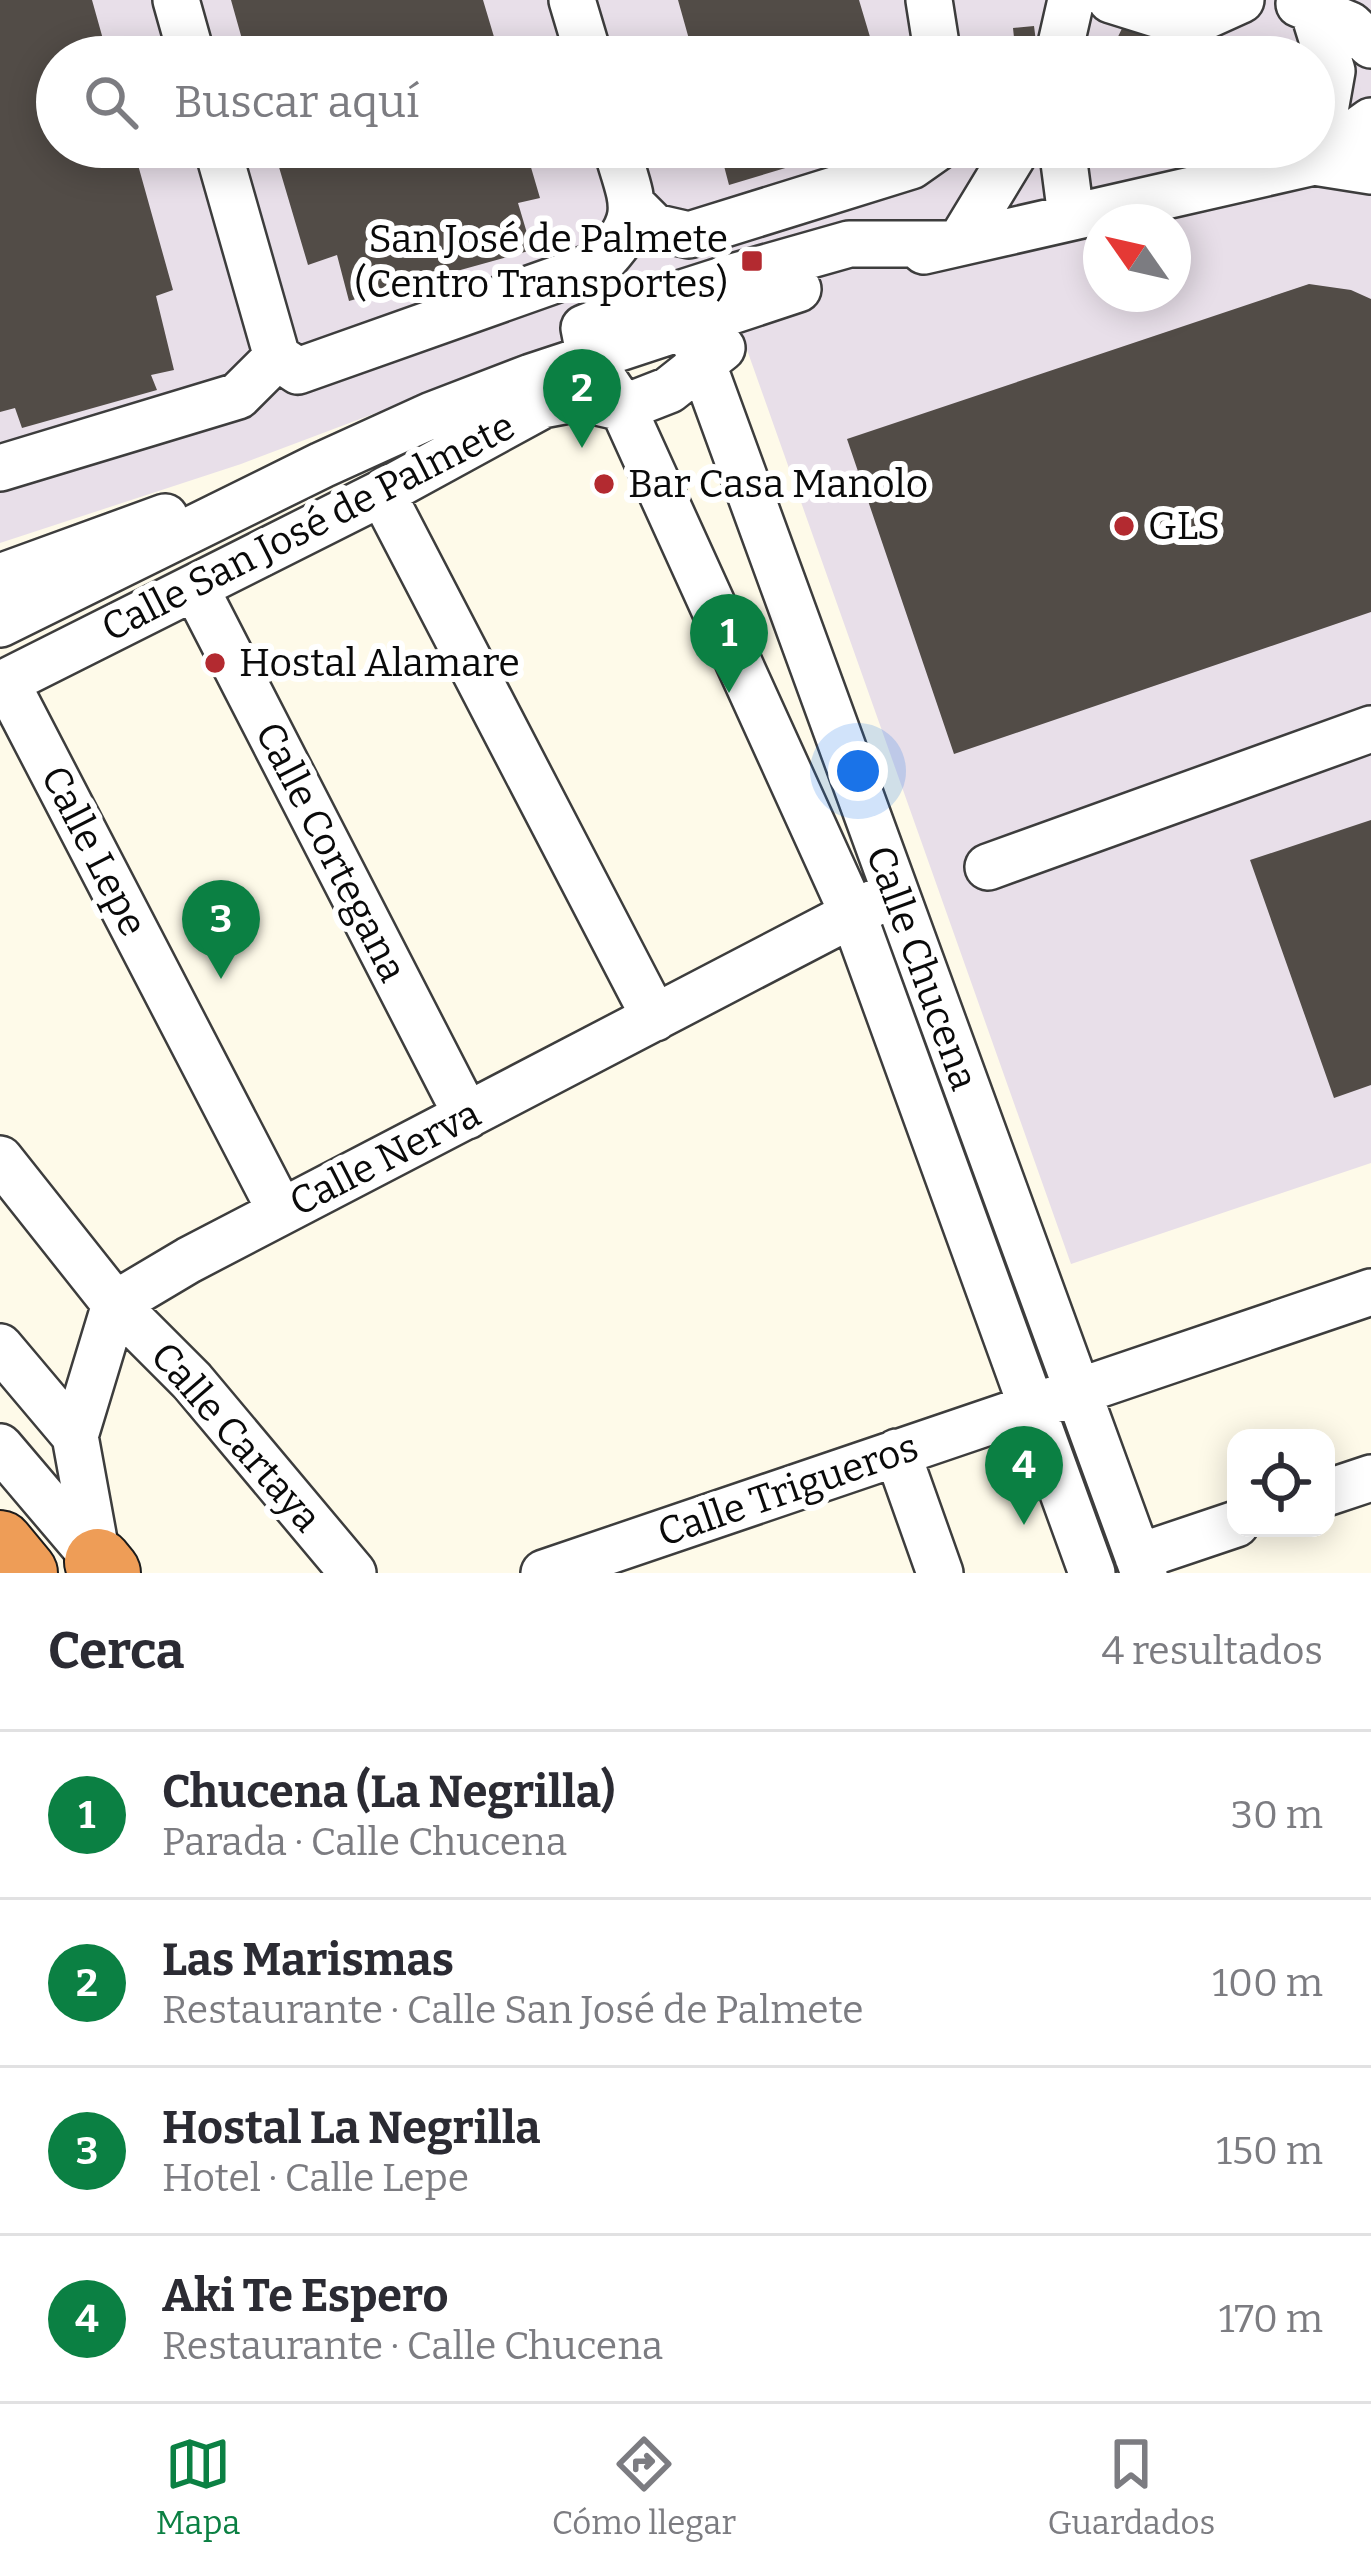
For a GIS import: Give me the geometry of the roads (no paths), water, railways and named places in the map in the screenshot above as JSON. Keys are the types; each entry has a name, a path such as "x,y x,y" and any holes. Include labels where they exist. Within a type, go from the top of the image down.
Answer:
{"highway":[{"path":"0,1544 24,1573"}],"street":[{"path":"176,0 186,36"},
{"path":"572,0 583,36"},
{"path":"929,0 935,36"},
{"path":"1063,36 1071,0"},
{"path":"1112,0 1166,36"},
{"path":"1181,36 1241,0"},
{"path":"1302,5 1350,25 1371,45"},
{"path":"1302,5 1316,36"},
{"path":"1335,140 1371,121"},
{"path":"1335,160 1371,171"},
{"path":"223,168 277,357 298,371 600,264 624,238 633,206"},
{"path":"622,168 633,206 654,227 689,235 905,168"},
{"path":"955,242 1004,168"},
{"path":"1065,168 1071,216"},
{"path":"690,328 781,294 955,242 1253,168"},
{"path":"623,408 669,390 690,328 849,244 955,242"},
{"name":"Calle San José de Palmete","path":"0,624 432,415 531,376 690,328"},
{"name":"Calle Chucena","path":"690,328 1141,1565"},
{"path":"0,468 238,396 277,357"},
{"name":"Calle Chucena","path":"590,358 623,408 854,914 1092,1573"},
{"name":"Calle San José de Palmete","path":"3,684 382,493 543,405 580,398 623,408"},
{"path":"0,577 322,465"},
{"path":"382,493 655,1018"},
{"path":"109,570 182,594"},
{"name":"Calle Cortegana","path":"182,594 467,1116"},
{"name":"Calle Lepe","path":"3,684 280,1212"},
{"path":"988,867 1371,729"},
{"name":"Calle Nerva","path":"115,1304 188,1260 894,893"},
{"name":"Calle Cartaya","path":"0,1159 115,1304 192,1381 353,1573"},
{"name":"Calle Trigueros","path":"544,1573 1371,1292"},
{"path":"75,1436 115,1304"},
{"path":"0,1347 75,1436 103,1568"},
{"path":"0,1447 103,1568"},
{"path":"897,1452 940,1573"},
{"path":"1335,1490 1371,1478"},
{"path":"1141,1565 1227,1528"}],"place":[{"name":"San José de Palmete (Centro Transportes)","path":"752,261"},
{"name":"Las Marismas","path":"582,448"},
{"name":"Bar Casa Manolo","path":"604,484"},
{"name":"GLS","path":"1124,526"},
{"name":"Hostal Alamare","path":"215,663"},
{"name":"Chucena (La Negrilla)","path":"729,693"},
{"name":"Hostal La Negrilla","path":"221,979"},
{"name":"Aki Te Espero","path":"1024,1525"}]}
